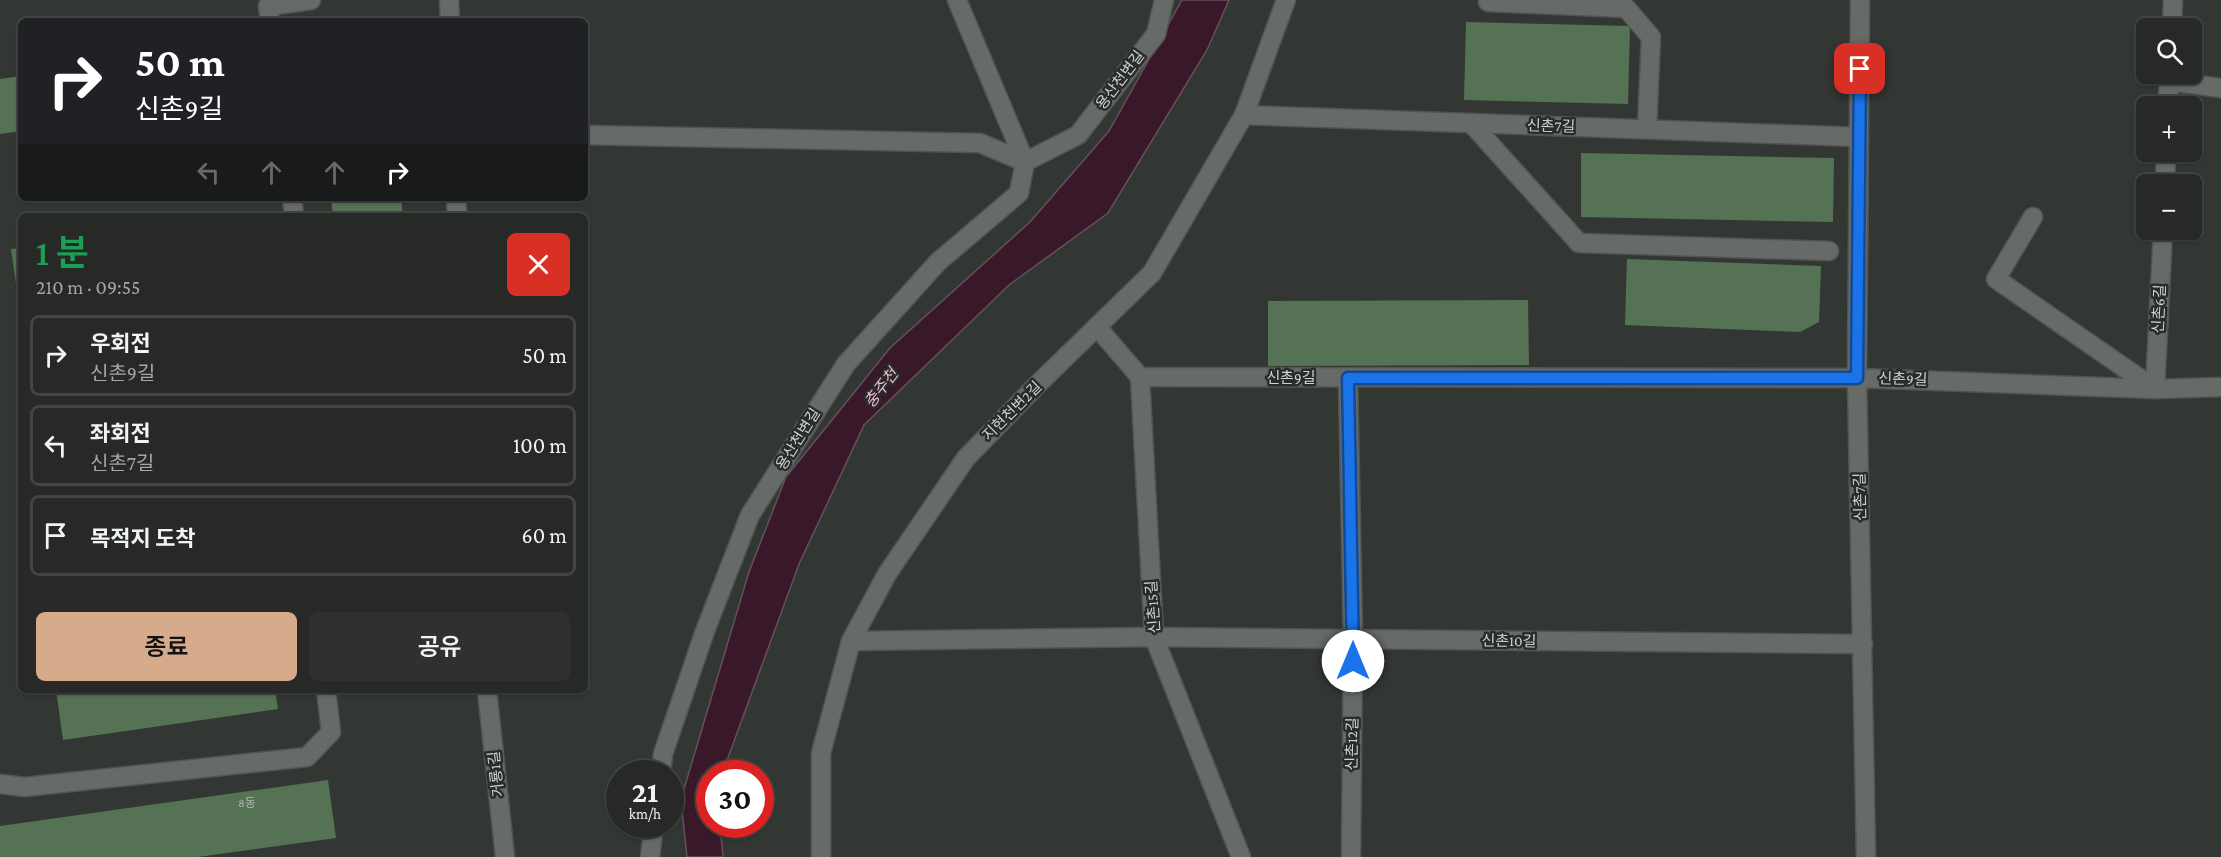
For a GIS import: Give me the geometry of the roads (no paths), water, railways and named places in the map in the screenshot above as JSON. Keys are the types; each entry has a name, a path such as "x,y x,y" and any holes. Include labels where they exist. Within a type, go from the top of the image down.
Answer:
{"street":[{"path":"264,9 311,0"},
{"path":"449,0 450,18"},
{"path":"957,0 1025,162"},
{"name":"용산천변길","path":"662,760 698,653 750,514 846,364 938,262 1019,193 1025,162 1078,135 1155,34 1164,0"},
{"name":"지현천변2길","path":"821,857 821,753 851,641 887,574 966,458 1152,273 1244,116 1286,0"},
{"name":"신촌7길","path":"1860,0 1857,378 1866,857"},
{"path":"2172,18 2173,0"},
{"path":"1488,2 1626,8 1651,37 1647,129"},
{"path":"2202,84 2221,88"},
{"name":"신촌7길","path":"1244,116 1859,137"},
{"path":"1472,123 1579,243 1829,251"},
{"path":"588,135 981,143 1025,162"},
{"path":"2033,217 1996,279 2156,388"},
{"name":"신촌6길","path":"2156,388 2163,240"},
{"path":"1097,327 1140,377"},
{"name":"신촌9길","path":"1140,377 1857,378 2156,388 2221,387"},
{"name":"신촌15길","path":"1140,377 1154,638 1241,857"},
{"name":"신촌12길","path":"1348,378 1353,640 1351,857"},
{"name":"신촌10길","path":"851,641 1154,638 1863,644"},
{"path":"0,784 24,788 307,757 331,732 326,693"},
{"name":"거룡1길","path":"487,693 505,857"},
{"path":"650,857 652,838"}],"water":[{"name":"충주천","path":"1182,0 1229,0 1207,50 1108,213 1009,285 864,425 799,564 727,760 696,760 696,838 721,838 723,857 687,857 684,789 749,572 786,477 890,348 1030,222 1109,131"}]}
